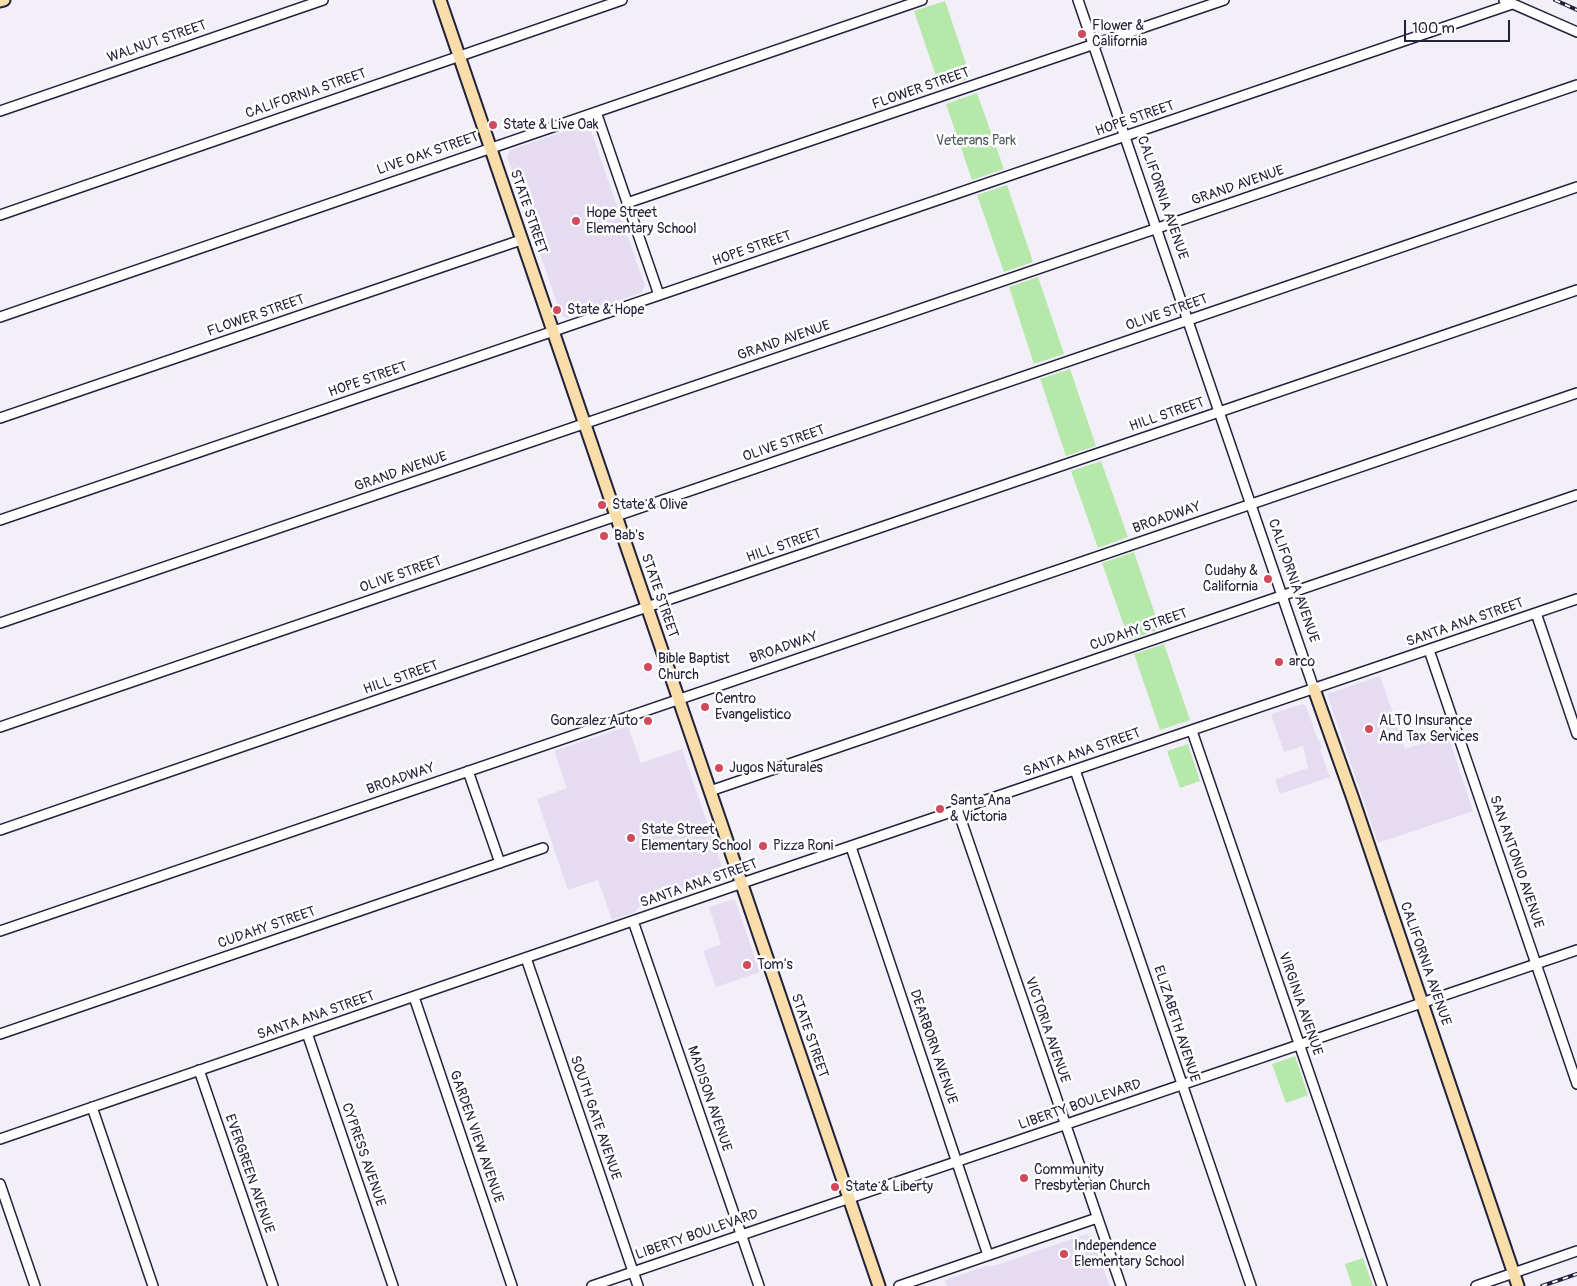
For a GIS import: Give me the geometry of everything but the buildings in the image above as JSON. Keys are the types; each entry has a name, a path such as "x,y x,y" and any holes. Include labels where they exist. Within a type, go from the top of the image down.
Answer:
{"main road":[{"path":"0,1 4,0"},
{"name":"STATE STREET","path":"440,0 879,1286"},
{"name":"CALIFORNIA AVENUE","path":"1314,689 1354,798 1518,1286"}],"street":[{"name":"WALNUT STREET","path":"0,111 323,0"},
{"name":"CALIFORNIA STREET","path":"0,215 458,55 622,0"},
{"name":"LIVE OAK STREET","path":"0,317 922,0"},
{"name":"CALIFORNIA AVENUE","path":"1078,0 1314,689"},
{"name":"FLOWER STREET","path":"627,203 1224,0"},
{"path":"1508,2 1577,32"},
{"name":"HOPE STREET","path":"0,520 1125,137 1508,2"},
{"name":"GRAND AVENUE","path":"0,623 1577,85"},
{"path":"596,112 659,295"},
{"name":"OLIVE STREET","path":"0,727 1577,187"},
{"name":"FLOWER STREET","path":"0,418 521,240"},
{"name":"HILL STREET","path":"0,830 1577,290"},
{"name":"BROADWAY","path":"0,931 1577,392"},
{"name":"CUDAHY STREET","path":"710,790 1577,495"},
{"name":"SANTA ANA STREET","path":"0,1139 1577,599"},
{"path":"1536,614 1577,734"},
{"name":"SAN ANTONIO AVENUE","path":"1429,650 1577,1084"},
{"name":"VIRGINIA AVENUE","path":"1192,731 1382,1286"},
{"name":"ELIZABETH AVENUE","path":"1075,770 1251,1286"},
{"path":"468,771 500,862"},
{"name":"VICTORIA AVENUE","path":"958,810 1121,1286"},
{"name":"DEARBORN AVENUE","path":"850,847 988,1255"},
{"name":"CUDAHY STREET","path":"0,1034 543,848"},
{"name":"MADISON AVENUE","path":"633,921 759,1286"},
{"name":"LIBERTY BOULEVARD","path":"592,1286 1577,950"},
{"name":"SOUTH GATE AVENUE","path":"526,958 638,1286"},
{"name":"GARDEN VIEW AVENUE","path":"414,997 512,1286"},
{"name":"CYPRESS AVENUE","path":"307,1033 393,1286"},
{"name":"EVERGREEN AVENUE","path":"199,1070 273,1286"},
{"path":"92,1107 153,1286"},
{"path":"0,1184 35,1286"},
{"path":"899,1286 1097,1218"},
{"path":"1476,1286 1577,1251"}],"shaded area":[{"name":"Hope Street Elementary School","path":"583,125 590,128 645,286 641,293 567,318 561,315 507,157 510,150"},
{"path":"1380,676 1405,749 1448,735 1473,811 1378,843 1327,694"},
{"path":"1302,704 1306,706 1322,748 1320,749 1330,777 1280,794 1275,779 1308,768 1303,746 1284,752 1271,714"},
{"name":"State Street Elementary School","path":"628,726 641,763 682,749 726,878 638,908 635,912 612,920 598,880 568,890 537,799 567,788 554,751"},
{"path":"735,900 760,972 716,987 703,951 721,944 709,907"},
{"name":"Independence Elementary School","path":"1086,1234 1092,1237 1110,1286 947,1286 945,1280 986,1266 997,1265"}],"green space":[{"path":"945,1 971,78 940,88 914,11"},
{"name":"Veterans Park","path":"977,93 1004,169 972,180 946,104"},
{"name":"Veterans Park","path":"1007,185 1033,262 1004,272 977,195"},
{"path":"1038,277 1064,354 1034,364 1009,287"},
{"path":"1070,369 1096,446 1066,456 1040,379"},
{"path":"1101,461 1128,537 1098,548 1071,471"},
{"path":"1134,552 1160,629 1129,640 1102,563"},
{"path":"1164,644 1190,720 1160,730 1134,654"},
{"path":"1188,744 1200,781 1180,788 1167,751"},
{"path":"1295,1056 1308,1095 1286,1103 1272,1064"},
{"path":"1363,1258 1373,1286 1352,1286 1345,1264"}],"railway":[{"path":"1555,0 1577,10"},
{"path":"1542,1286 1577,1274"}],"place":[{"name":"Flower & California","path":"1082,34"},
{"name":"State & Live Oak","path":"493,125"},
{"name":"Hope Street Elementary School","path":"576,221"},
{"name":"State & Hope","path":"557,310"},
{"name":"State & Olive","path":"602,505"},
{"name":"Bab's","path":"604,536"},
{"name":"Cudahy & California","path":"1268,579"},
{"name":"arco","path":"1279,662"},
{"name":"Bible Baptist Church","path":"648,667"},
{"name":"Centro Evangelistico","path":"705,707"},
{"name":"Gonzalez Auto","path":"648,721"},
{"name":"ALTO Insurance And Tax Services","path":"1369,729"},
{"name":"Jugos Naturales","path":"719,768"},
{"name":"Santa Ana & Victoria","path":"940,809"},
{"name":"State Street Elementary School","path":"631,838"},
{"name":"Pizza Roni","path":"763,846"},
{"name":"Tom's","path":"747,965"},
{"name":"Community Presbyterian Church","path":"1024,1178"},
{"name":"State & Liberty","path":"835,1187"},
{"name":"Independence Elementary School","path":"1064,1254"}]}
